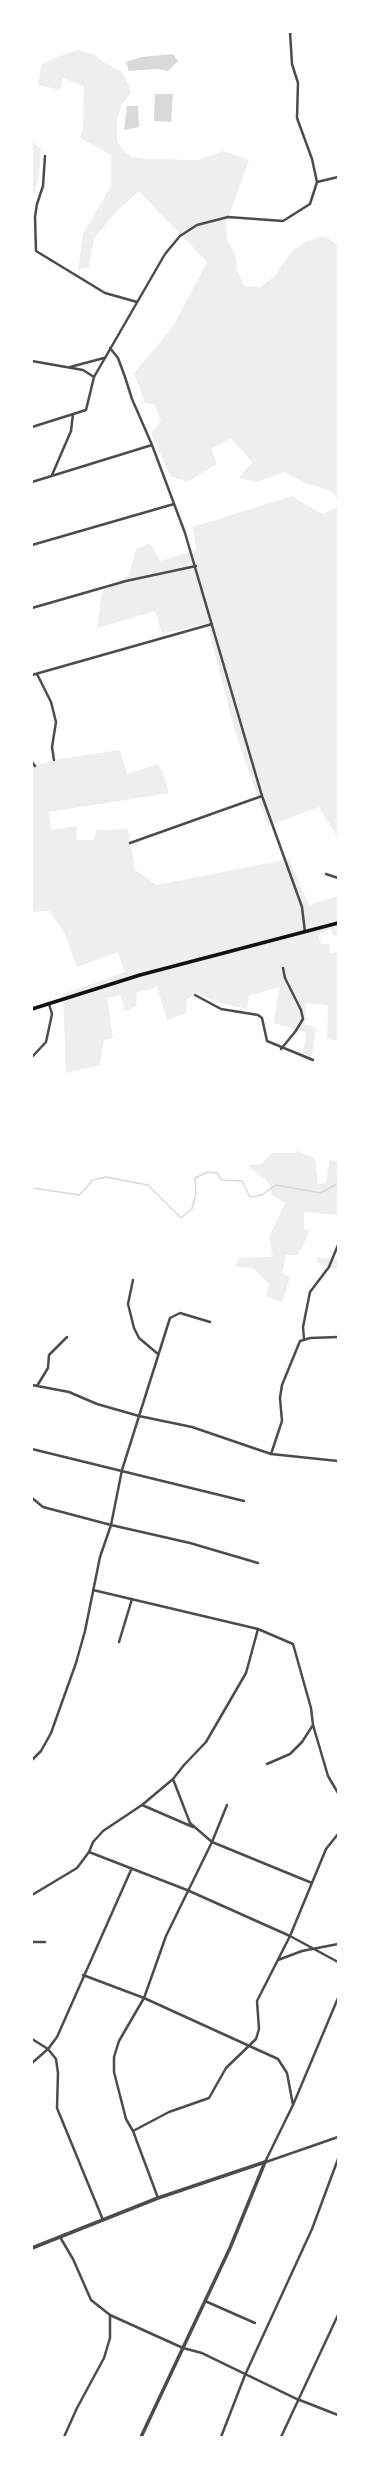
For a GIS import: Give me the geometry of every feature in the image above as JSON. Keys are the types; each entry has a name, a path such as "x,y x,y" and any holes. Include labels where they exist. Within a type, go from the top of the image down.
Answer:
{"main road":[{"path":"32,1009 140,975 338,923"}],"street":[{"path":"32,427 86,410 94,377 165,254 180,236 197,225 228,217 283,221 310,204 317,182 312,159 296,118 298,83 292,64 290,32"},
{"path":"45,156 43,186 37,204 35,217 36,251 105,292 137,302"},
{"path":"317,182 338,177"},
{"path":"110,348 118,358 132,399 152,445 196,566 262,796 302,907 305,932"},
{"path":"70,367 105,358"},
{"path":"32,361 83,370 94,377"},
{"path":"52,476 71,431 73,414"},
{"path":"32,482 152,445"},
{"path":"32,545 174,504"},
{"path":"32,608 126,581 196,566"},
{"path":"32,675 212,624"},
{"path":"37,674 51,702 56,722 52,748 54,760"},
{"path":"32,762 35,766"},
{"path":"130,843 262,796"},
{"path":"326,874 338,878"},
{"path":"281,1048 302,1019 301,1010 285,978 284,968"},
{"path":"195,995 222,1009 262,1018 267,1041 313,1060"},
{"path":"32,1057 46,1042 51,1027 52,1014 49,1004"},
{"path":"304,1339 302,1327 310,1292 329,1267 338,1245"},
{"path":"133,1280 128,1304 134,1328 139,1338 159,1354"},
{"path":"32,1760 41,1751 58,1714 85,1631 100,1557 111,1526 122,1470 170,1318 180,1314 210,1322"},
{"path":"271,1454 282,1420 280,1398 285,1372 300,1341 304,1339 338,1337"},
{"path":"37,1386 48,1368 49,1355 67,1338"},
{"path":"32,1385 69,1392 97,1404 139,1416 192,1427 271,1454 338,1461"},
{"path":"32,1449 74,1461 122,1470 244,1501"},
{"path":"32,1498 43,1507 111,1526 190,1543 258,1563"},
{"path":"93,1590 258,1630 294,1644 311,1708 313,1725 328,1776 338,1793"},
{"path":"119,1642 132,1599"},
{"path":"32,1895 77,1868 89,1852 93,1842 103,1831 142,1805 174,1779 184,1765 206,1742 234,1698 246,1673 258,1630"},
{"path":"267,1764 290,1754 302,1742 313,1725"},
{"path":"174,1779 193,1827"},
{"path":"142,1805 193,1827 212,1842 312,1883"},
{"path":"158,2198 133,2131 126,2119 117,2088 114,2057 119,2041 144,1998 166,1936 187,1890 212,1842 227,1805"},
{"path":"133,2131 169,2112 210,2098 226,2068 247,2046 256,2039 259,2029 257,2001 290,1936 326,1849 338,1834"},
{"path":"89,1852 132,1870 187,1890 290,1936 338,1962"},
{"path":"32,2063 48,2049 64,2023 83,1975 132,1870"},
{"path":"32,1942 46,1942"},
{"path":"278,1960 313,1948 338,1944"},
{"path":"83,1975 144,1998 278,2059 284,2066 293,2105"},
{"path":"141,2437 205,2301 265,2162 293,2105 338,1998"},
{"path":"32,2039 48,2049 56,2059 58,2073 57,2108 103,2221"},
{"path":"32,2248 158,2198 338,2137"},
{"path":"221,2437 245,2374 312,2229 338,2159"},
{"path":"60,2237 73,2259 91,2300 110,2316 183,2348 202,2353 297,2399 338,2415"},
{"path":"205,2301 255,2323"},
{"path":"281,2437 297,2399 338,2315"},
{"path":"64,2437 77,2408 104,2358 110,2338 110,2316"}],"shaded area":[{"path":"78,50 95,55 103,62 121,71 129,85 131,93 122,104 117,119 117,141 125,153 132,157 147,159 199,160 223,151 249,160 226,224 227,240 235,254 237,270 244,286 260,287 274,277 292,251 307,241 324,236 338,245 338,499 329,490 305,483 284,472 256,482 239,478 252,462 231,438 211,449 217,464 187,482 170,476 151,433 161,421 154,404 145,403 134,373 172,328 207,262 139,191 116,212 94,239 89,267 78,270 83,234 111,186 111,155 80,138 83,129 84,86 63,78 60,90 38,85 41,65 56,57"},
{"path":"173,54 178,61 168,71 157,69 129,71 126,62 141,57"},
{"path":"155,94 173,94 171,122 154,121"},
{"path":"127,106 138,106 139,127 124,130"},
{"path":"32,141 41,149 39,176 32,203"},
{"path":"292,496 322,514 338,507 338,838 319,807 268,826 235,732 207,623 162,634 155,611 97,628 102,592 129,575 136,549 150,543 160,561 196,550 193,527"},
{"path":"120,750 127,774 158,764 163,773 169,793 49,812 51,830 77,826 76,840 93,840 97,830 128,829 135,870 157,885 289,859 309,905 338,896 338,936 334,936 330,929 318,935 321,944 329,944 330,953 338,952 338,1041 327,1039 328,1005 306,1003 305,1024 316,1028 311,1062 302,1059 306,1032 274,1023 279,987 249,996 247,1009 217,1002 196,993 187,999 186,1013 167,1020 157,987 137,993 136,1006 125,1012 121,995 107,998 113,1038 104,1040 100,1065 66,1073 63,994 125,972 118,952 77,967 64,932 49,911 32,912 32,767 59,759"},
{"path":"297,1151 315,1158 318,1184 326,1183 330,1159 338,1162 338,1215 304,1212 304,1229 310,1231 298,1255 286,1255 282,1273 290,1277 282,1302 266,1296 269,1284 254,1269 235,1266 240,1258 273,1257 269,1238 285,1203 272,1195 268,1182 247,1165 260,1165 272,1153 295,1153"},
{"path":"318,1257 338,1260 338,1270 316,1262"}],"waterway":[{"path":"32,1188 79,1195 93,1180 106,1177 148,1185 181,1218 192,1209 196,1192 195,1178 208,1172 217,1173 222,1180 242,1181 250,1197 262,1195 276,1185 321,1193 338,1183"}]}
